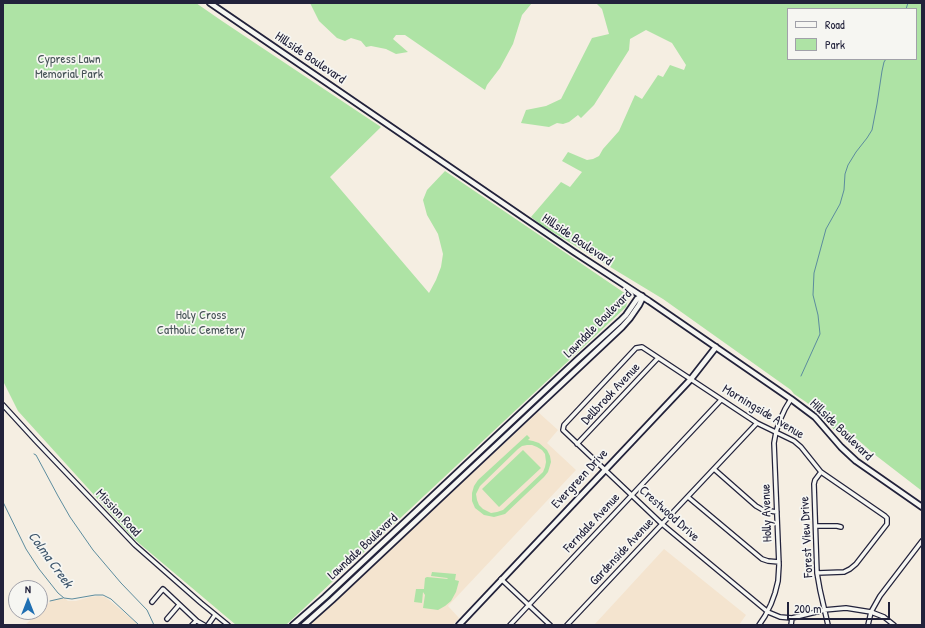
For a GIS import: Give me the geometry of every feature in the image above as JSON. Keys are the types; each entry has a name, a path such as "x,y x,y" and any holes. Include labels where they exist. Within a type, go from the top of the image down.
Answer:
{"street":[{"name":"Hillside Boulevard","path":"210,3 791,399 815,417 844,451 856,462 922,508"},
{"name":"Lawndale Boulevard","path":"293,625 325,598 620,321 637,299 642,296"},
{"name":"Lawndale Boulevard","path":"304,625 622,326 630,318 641,302 642,296"},
{"name":"Crestwood Drive","path":"658,358 642,347 636,348 579,408 564,425 563,430 662,524 768,612 780,617 792,618 824,610 846,608 872,612 884,617 894,625"},
{"name":"Evergreen Drive","path":"459,625 691,379 716,347"},
{"name":"Morningside Avenue","path":"658,358 757,423 802,446 821,472 885,516 887,522 886,524 856,564 844,572 817,573"},
{"name":"Dellbrook Avenue","path":"577,444 658,358"},
{"name":"Holly Avenue","path":"759,625 768,612 773,601 778,577 779,562 774,451 776,432 782,414 791,399"},
{"name":"Ferndale Avenue","path":"510,625 721,400"},
{"name":"Mission Road","path":"3,404 135,545 228,625"},
{"name":"Gardenside Avenue","path":"567,625 757,423"},
{"path":"714,469 756,506 764,510 777,512"},
{"name":"Forest View Drive","path":"821,472 814,484 817,573 828,625"},
{"path":"688,497 762,559 779,562"},
{"path":"816,526 838,526 841,528"},
{"path":"868,625 872,612 880,596 922,541"},
{"path":"501,579 550,625"},
{"path":"152,602 163,589 196,620 204,625"},
{"path":"167,619 179,605"},
{"path":"208,625 215,615"},
{"path":"791,625 792,618"},
{"path":"192,625 196,620"}],"shaded area":[{"path":"538,412 558,430 547,443 576,470 448,606 459,618 453,625 309,625"},
{"path":"664,549 746,615 739,625 594,625"},
{"path":"90,597 105,597 139,625 25,625 30,620 48,620 48,604 52,600 64,598 68,601 76,601"}],"green space":[{"name":"Holy Cross Catholic Cemetery","path":"3,3 196,3 381,127 330,177 429,293 441,267 443,254 438,234 427,215 423,200 427,190 445,171 629,296 626,307 286,625 236,625 134,539 18,411 3,381"},
{"path":"310,3 532,3 522,15 513,44 500,68 485,90 405,35 396,35 393,39 408,52 396,54 386,49 371,46 366,47 361,41 351,38 345,41 337,38 319,21"},
{"path":"596,3 922,3 922,491 874,454 849,432 838,434 821,415 791,390 663,299 541,225 531,217 561,182 570,187 582,172 562,161 568,152 587,160 599,156 603,149 619,131 635,95 642,99 658,75 663,77 670,65 684,70 686,65 672,43 646,30 630,39 629,50 594,105 581,118 578,115 569,122 563,124 557,123 549,127 521,123 526,110 546,106 561,99 592,38 609,34 602,9"},
{"path":"527,435 530,438 528,440 539,443 547,450 550,456 551,462 548,472 505,514 494,517 484,515 475,508 472,501 472,493 478,480","holes":["532,445 542,450 545,454 546,462 543,472 503,510 491,513 483,509 479,505 476,494 480,486 518,449 522,446"]},
{"path":"523,450 541,468 499,507 482,489"},
{"path":"432,572 456,574 455,580 459,581 456,592 451,601 438,610 423,608 425,595 423,592 422,603 414,602 416,589 424,589 425,578 448,579 431,576"}],"waterway":[{"path":"906,8 908,3"},
{"path":"801,376 820,334 818,315 813,295 814,273 826,229 840,204 848,165 872,130 882,71 885,60"},
{"path":"34,454 36,455 70,517 93,550 121,583 147,610 154,625"},
{"name":"Colma Creek","path":"3,502 26,549 39,569 58,593 64,598 72,599 103,595 111,599 139,625"},
{"path":"50,601 63,598"}],"park label":[{"name":"Cypress Lawn Memorial Park","path":"69,68"}]}
